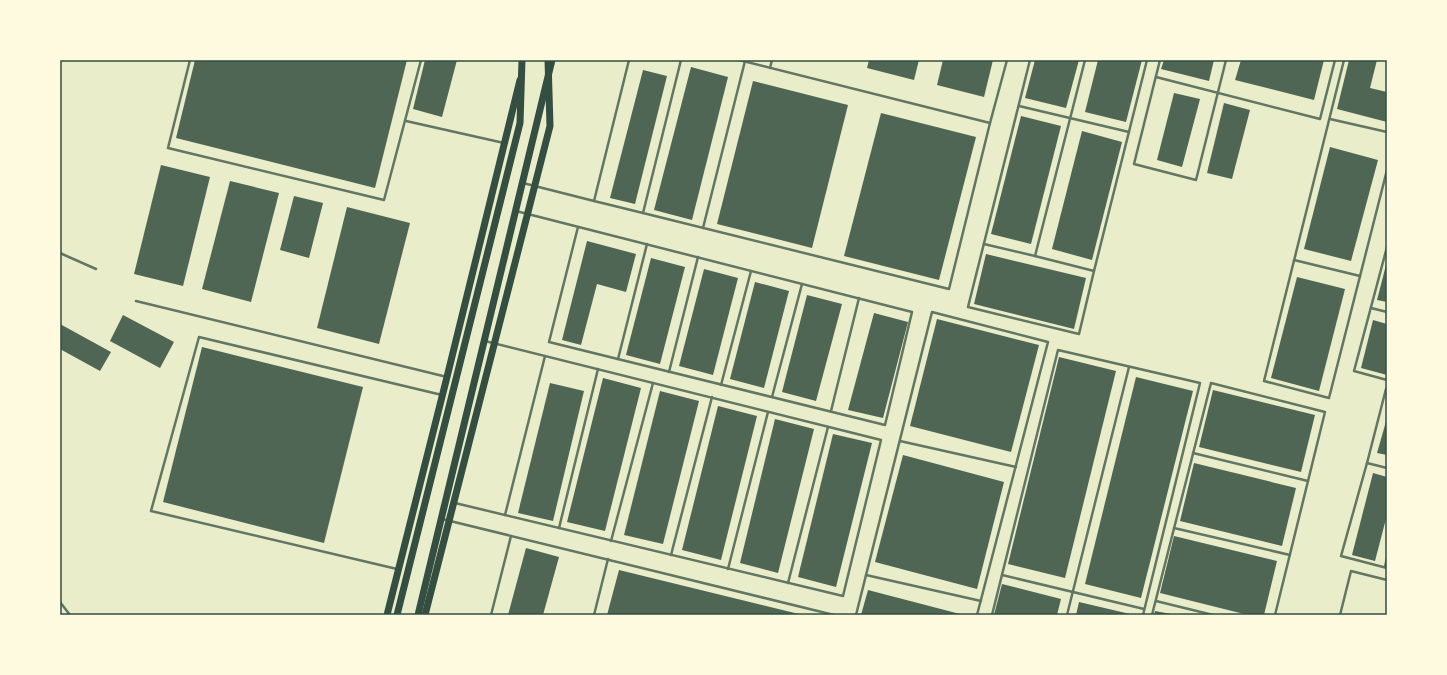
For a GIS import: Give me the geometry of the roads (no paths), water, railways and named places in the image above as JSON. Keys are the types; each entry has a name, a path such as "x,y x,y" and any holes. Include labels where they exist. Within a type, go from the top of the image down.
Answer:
{"main road":[{"path":"387,615 443,395 523,60"},
{"path":"397,615 520,123 523,60"},
{"path":"425,615 550,126 548,60"},
{"path":"418,615 552,60"}],"lane":[{"path":"190,60 168,148 384,200 421,60"},
{"path":"594,201 629,60"},
{"path":"643,213 681,60"},
{"path":"739,60 990,123"},
{"path":"770,68 772,60"},
{"path":"522,183 949,289 1007,60"},
{"path":"1030,60 968,307 1079,334 1147,60"},
{"path":"1035,256 1085,60"},
{"path":"1160,60 1134,164 1196,180 1226,60"},
{"path":"1156,77 1320,119 1335,60"},
{"path":"1344,60 1264,381 1329,398 1387,170"},
{"path":"703,228 745,61"},
{"path":"1019,106 1129,132"},
{"path":"1330,119 1387,132"},
{"path":"406,121 504,144"},
{"path":"516,211 912,312 885,425 549,342 578,227"},
{"path":"618,359 647,244"},
{"path":"984,244 1094,271"},
{"path":"1387,247 1354,371 1387,380"},
{"path":"60,253 96,269"},
{"path":"669,372 698,257"},
{"path":"1294,260 1360,276"},
{"path":"721,385 751,271"},
{"path":"772,397 802,284"},
{"path":"831,412 859,298"},
{"path":"136,301 447,377"},
{"path":"1371,308 1387,312"},
{"path":"856,615 932,312 1048,342 977,615"},
{"path":"399,570 151,511 199,337 443,395"},
{"path":"453,503 843,596 881,440 484,341"},
{"path":"992,615 1058,350 1200,383 1142,615"},
{"path":"505,515 546,356"},
{"path":"1067,615 1129,367"},
{"path":"559,528 598,369"},
{"path":"611,541 653,383"},
{"path":"1152,615 1211,383 1325,412 1275,615"},
{"path":"1386,389 1341,556 1386,567 1387,558"},
{"path":"671,555 712,397"},
{"path":"728,569 768,412"},
{"path":"788,583 828,426"},
{"path":"900,441 1016,467"},
{"path":"1193,453 1308,481"},
{"path":"1366,463 1387,468"},
{"path":"442,519 834,615"},
{"path":"1174,528 1290,555"},
{"path":"491,615 511,536"},
{"path":"594,615 608,559"},
{"path":"1340,615 1351,571 1387,580"},
{"path":"866,575 980,601"},
{"path":"1002,575 1144,609"},
{"path":"1156,601 1213,615"},
{"path":"60,602 70,615"}]}
